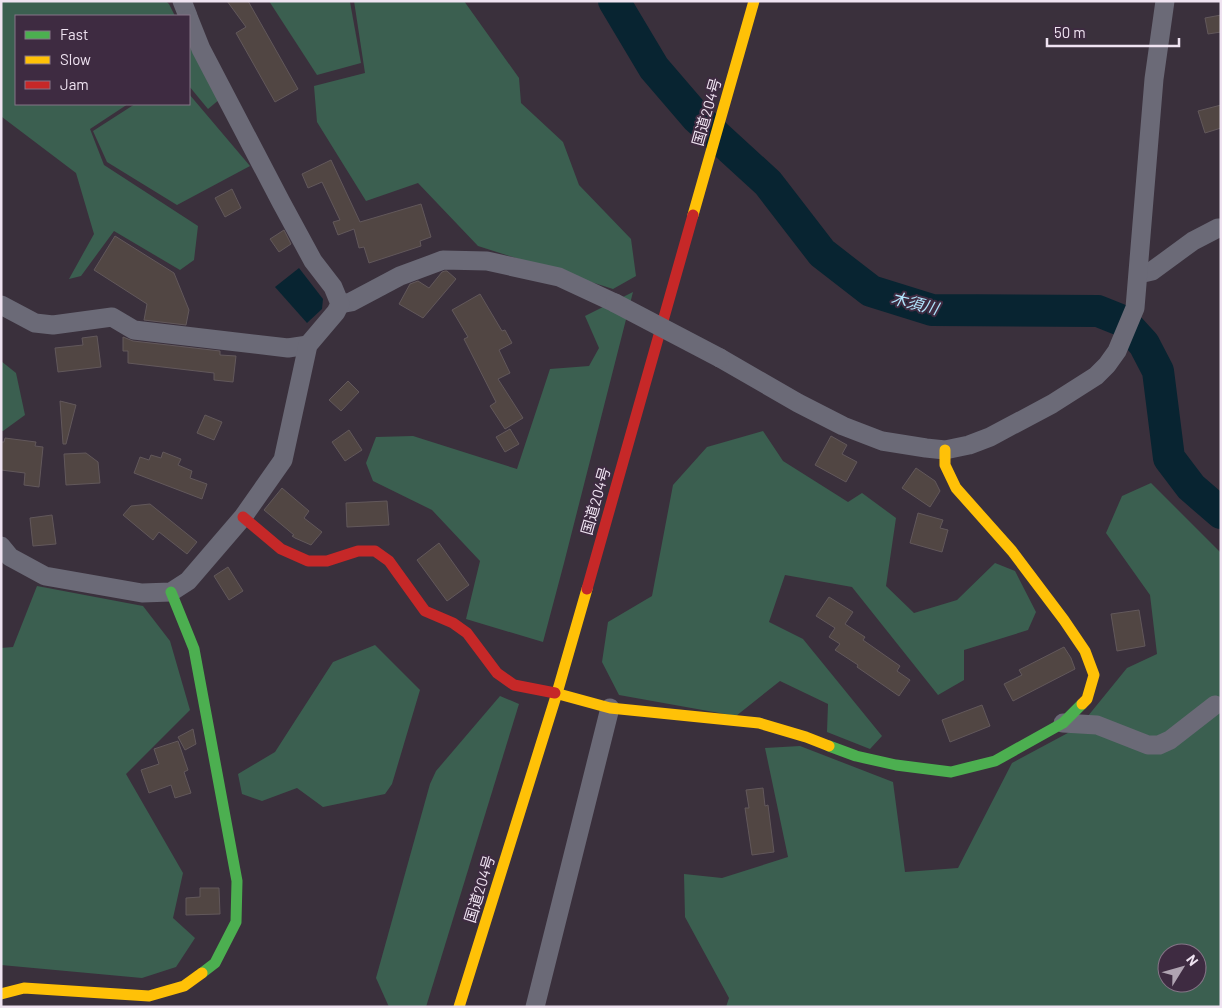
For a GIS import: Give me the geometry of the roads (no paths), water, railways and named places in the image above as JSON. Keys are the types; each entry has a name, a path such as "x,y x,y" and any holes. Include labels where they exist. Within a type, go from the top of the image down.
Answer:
{"main road":[{"name":"国道204号","path":"459,1007 557,693 754,1"},
{"path":"243,517 281,549 308,561 327,561 358,551 375,551 389,561 424,611 453,622 467,633 497,673 514,685 557,693 610,708 759,723 806,737 856,756 896,765 951,772 994,761 1063,723 1086,699 1094,675 1086,651 1064,620 1012,551 956,488 945,466 945,450"},
{"path":"1,994 24,988 149,996 184,986 216,963 236,922 237,881 194,649 171,592"}],"street":[{"path":"182,1 187,15"},
{"path":"340,304 351,302 400,276 443,260 486,261 559,277 615,303 720,358 798,403 843,426 882,441 926,448 945,450 969,445 990,437 1052,404 1096,376 1117,351 1136,308 1154,79 1164,1"},
{"path":"1,546 10,557 46,576 142,593 171,592 188,581 243,517 283,460 308,345 336,312 340,304 333,287 313,261 281,202 201,49 190,23"},
{"path":"1139,274 1152,271 1193,241 1221,228"},
{"path":"1,305 36,323 53,325 112,317 134,330 288,348 308,345"},
{"path":"1063,723 1097,725 1148,745 1159,745 1170,740 1215,705"},
{"path":"535,1007 610,708"}],"water":[{"path":"299,268 323,299 322,309 307,323 275,287"}],"waterway":[{"name":"木須川","path":"614,1 654,68 697,118 768,183 822,253 871,291 932,310 1098,311 1123,321 1144,344 1158,371 1169,458 1191,487 1221,513"}]}
